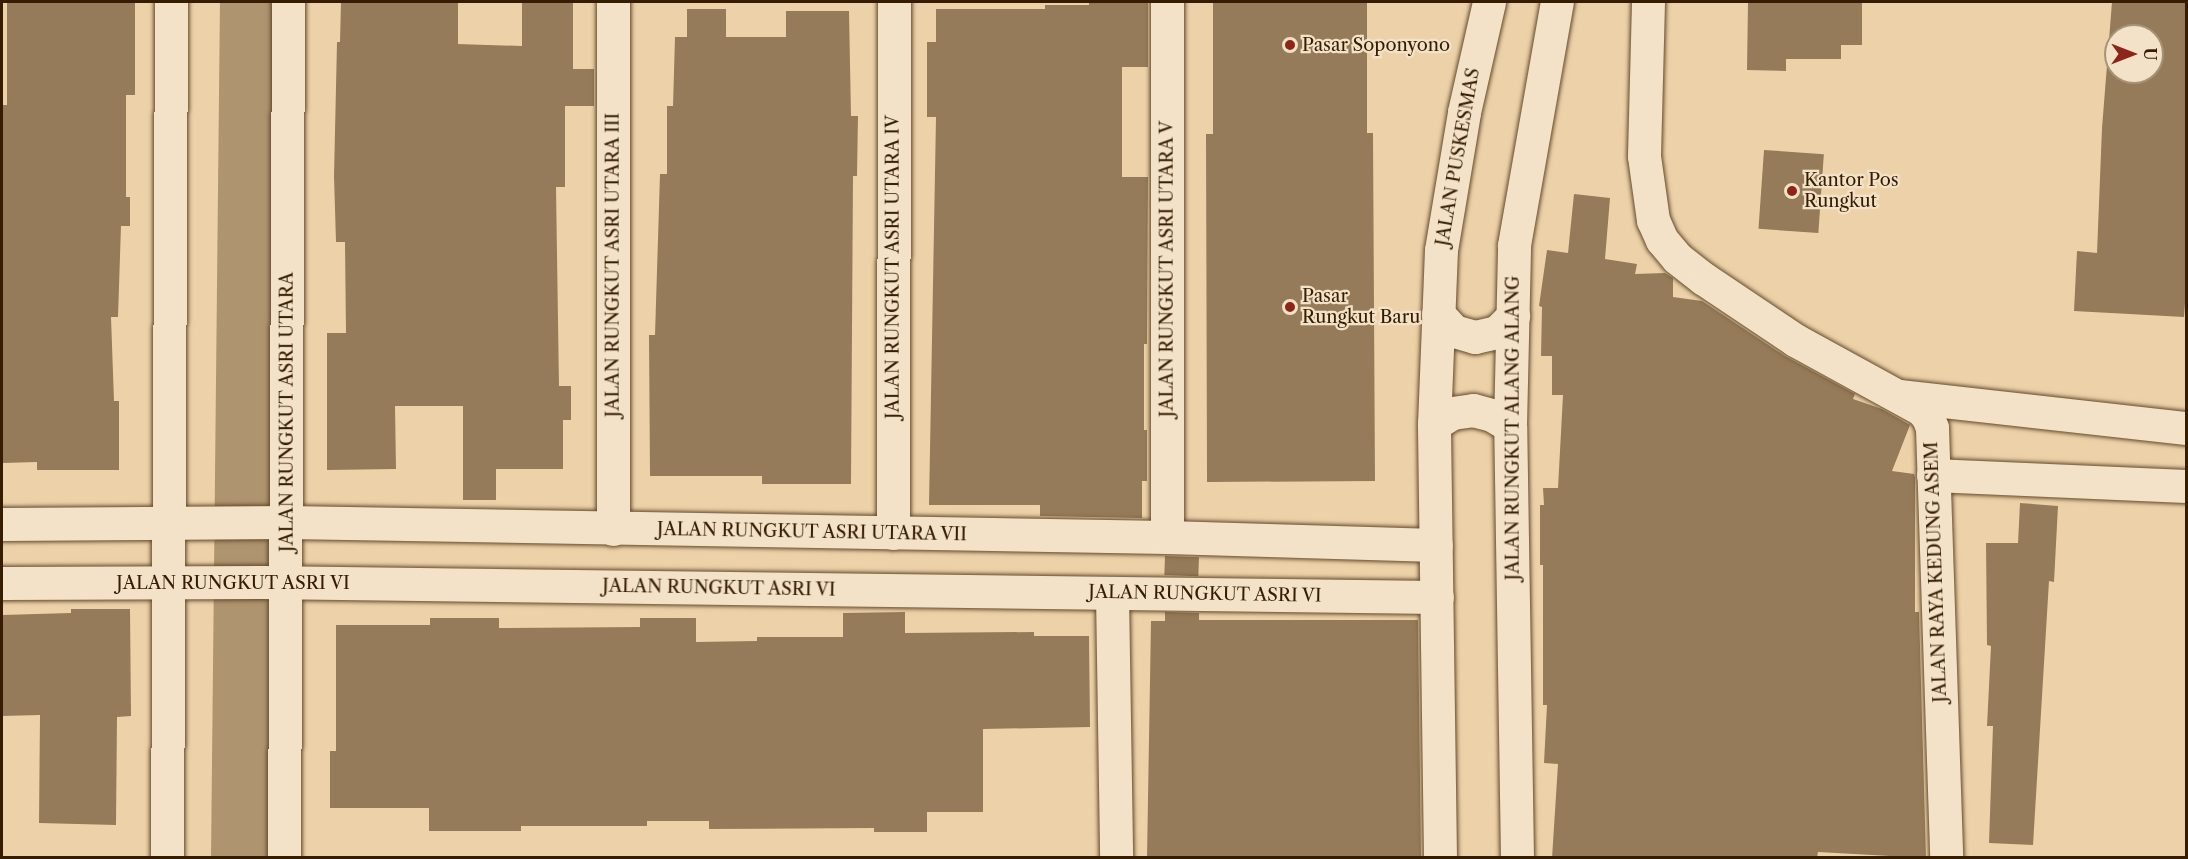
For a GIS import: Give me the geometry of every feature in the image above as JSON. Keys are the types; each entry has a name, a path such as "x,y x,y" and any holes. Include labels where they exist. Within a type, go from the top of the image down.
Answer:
{"street":[{"path":"167,858 179,521 171,2"},
{"name":"JALAN RUNGKUT ASRI UTARA","path":"284,858 274,583 274,522 288,2"},
{"name":"JALAN RUNGKUT ASRI UTARA III","path":"613,2 613,529"},
{"name":"JALAN RUNGKUT ASRI UTARA IV","path":"892,533 894,2"},
{"name":"JALAN RUNGKUT ASRI UTARA V","path":"1167,2 1167,537"},
{"name":"JALAN PUSKESMAS","path":"1438,314 1441,250 1464,112 1489,2"},
{"name":"JALAN RUNGKUT ALANG ALANG","path":"1517,858 1510,426 1514,245 1518,212 1557,2"},
{"name":"JALAN RAYA KEDUNG ASEM","path":"1648,2 1644,156 1653,220 1662,240 1677,258 1704,279 1795,340 1921,409 1928,417 1932,428 1946,858"},
{"path":"1438,314 1454,331 1475,337 1497,332 1513,316"},
{"path":"1438,314 1434,424 1440,858"},
{"path":"1894,396 2187,428"},
{"path":"1434,424 1452,414 1473,410 1492,415 1510,426"},
{"path":"1933,475 2187,486"},
{"path":"2,524 179,521"},
{"name":"JALAN RUNGKUT ASRI UTARA VII","path":"179,521 1167,537 1436,545"},
{"name":"JALAN RUNGKUT ASRI VI","path":"2,583 274,583 1437,597"},
{"path":"1113,593 1116,858"}],"building":[{"path":"7,2 135,2 135,95 126,95 126,197 130,197 130,226 121,226 118,317 111,317 114,401 119,401 119,470 37,470 37,462 2,463 2,105 7,105"},
{"path":"341,2 458,2 458,44 522,46 522,2 573,2 573,69 594,69 594,106 565,106 565,187 556,187 559,386 571,386 571,420 563,420 563,469 496,469 496,500 463,500 463,406 395,406 396,469 327,470 327,333 346,333 345,242 336,242 334,176 337,42 340,42"},
{"path":"1089,2 1148,2 1148,67 1122,67 1122,177 1148,177 1147,344 1144,344 1144,430 1147,430 1147,481 1142,481 1142,518 1040,516 1040,505 929,505 936,117 927,117 927,42 936,42 936,9 1045,9 1045,5 1089,5"},
{"name":"Pasar Rungkut Baru","path":"1213,2 1367,2 1367,133 1373,133 1375,481 1207,482 1206,134 1213,134"},
{"path":"1748,2 1862,2 1862,45 1841,45 1841,59 1786,59 1786,71 1747,70"},
{"path":"2112,2 2187,2 2187,276 2184,317 2074,311 2077,251 2097,253 2105,84 2164,84 2164,24 2110,24"},
{"path":"687,9 726,9 726,37 786,37 786,11 849,11 851,116 858,116 857,176 853,176 851,484 762,484 762,476 650,476 649,335 655,335 660,174 667,174 667,106 673,106 675,37 687,37"},
{"name":"Kantor Pos Rungkut","path":"1764,150 1824,154 1818,233 1758,229"},
{"path":"1574,194 1610,198 1605,259 1637,264 1635,274 1665,273 1673,278 1673,297 1702,301 1785,356 1855,394 1853,399 1882,409 1910,425 1892,471 1914,474 1915,477 1915,612 1919,612 1926,858 1818,852 1817,858 1552,858 1558,764 1544,763 1547,705 1543,705 1543,565 1540,565 1540,505 1544,505 1543,488 1558,488 1563,395 1552,395 1552,356 1541,356 1542,307 1539,306 1547,250 1568,253"},
{"path":"2020,503 2058,506 2054,582 2049,581 2033,845 1989,843 1993,726 1987,726 1991,646 1987,645 1986,543 2018,543"},
{"path":"1165,556 1199,557 1198,576 1164,575"},
{"path":"71,609 130,609 131,716 117,717 116,825 39,823 40,715 2,716 2,615 71,613"},
{"path":"905,612 905,633 1034,632 1034,636 1089,636 1090,727 983,729 983,812 927,812 927,832 874,832 874,828 709,829 709,821 647,821 647,826 521,826 521,831 429,831 429,808 330,808 330,751 336,751 336,625 430,625 430,618 499,618 499,628 640,627 640,618 696,618 696,642 757,641 757,637 843,637 843,613"},
{"path":"1165,612 1199,613 1199,620 1418,620 1421,858 1147,858 1151,621 1165,621"}],"waterway":[{"path":"244,858 253,2"}],"place":[{"name":"Pasar Soponyono","path":"1290,45"},
{"name":"Kantor Pos Rungkut","path":"1792,191"},
{"name":"Pasar Rungkut Baru","path":"1290,307"}]}
